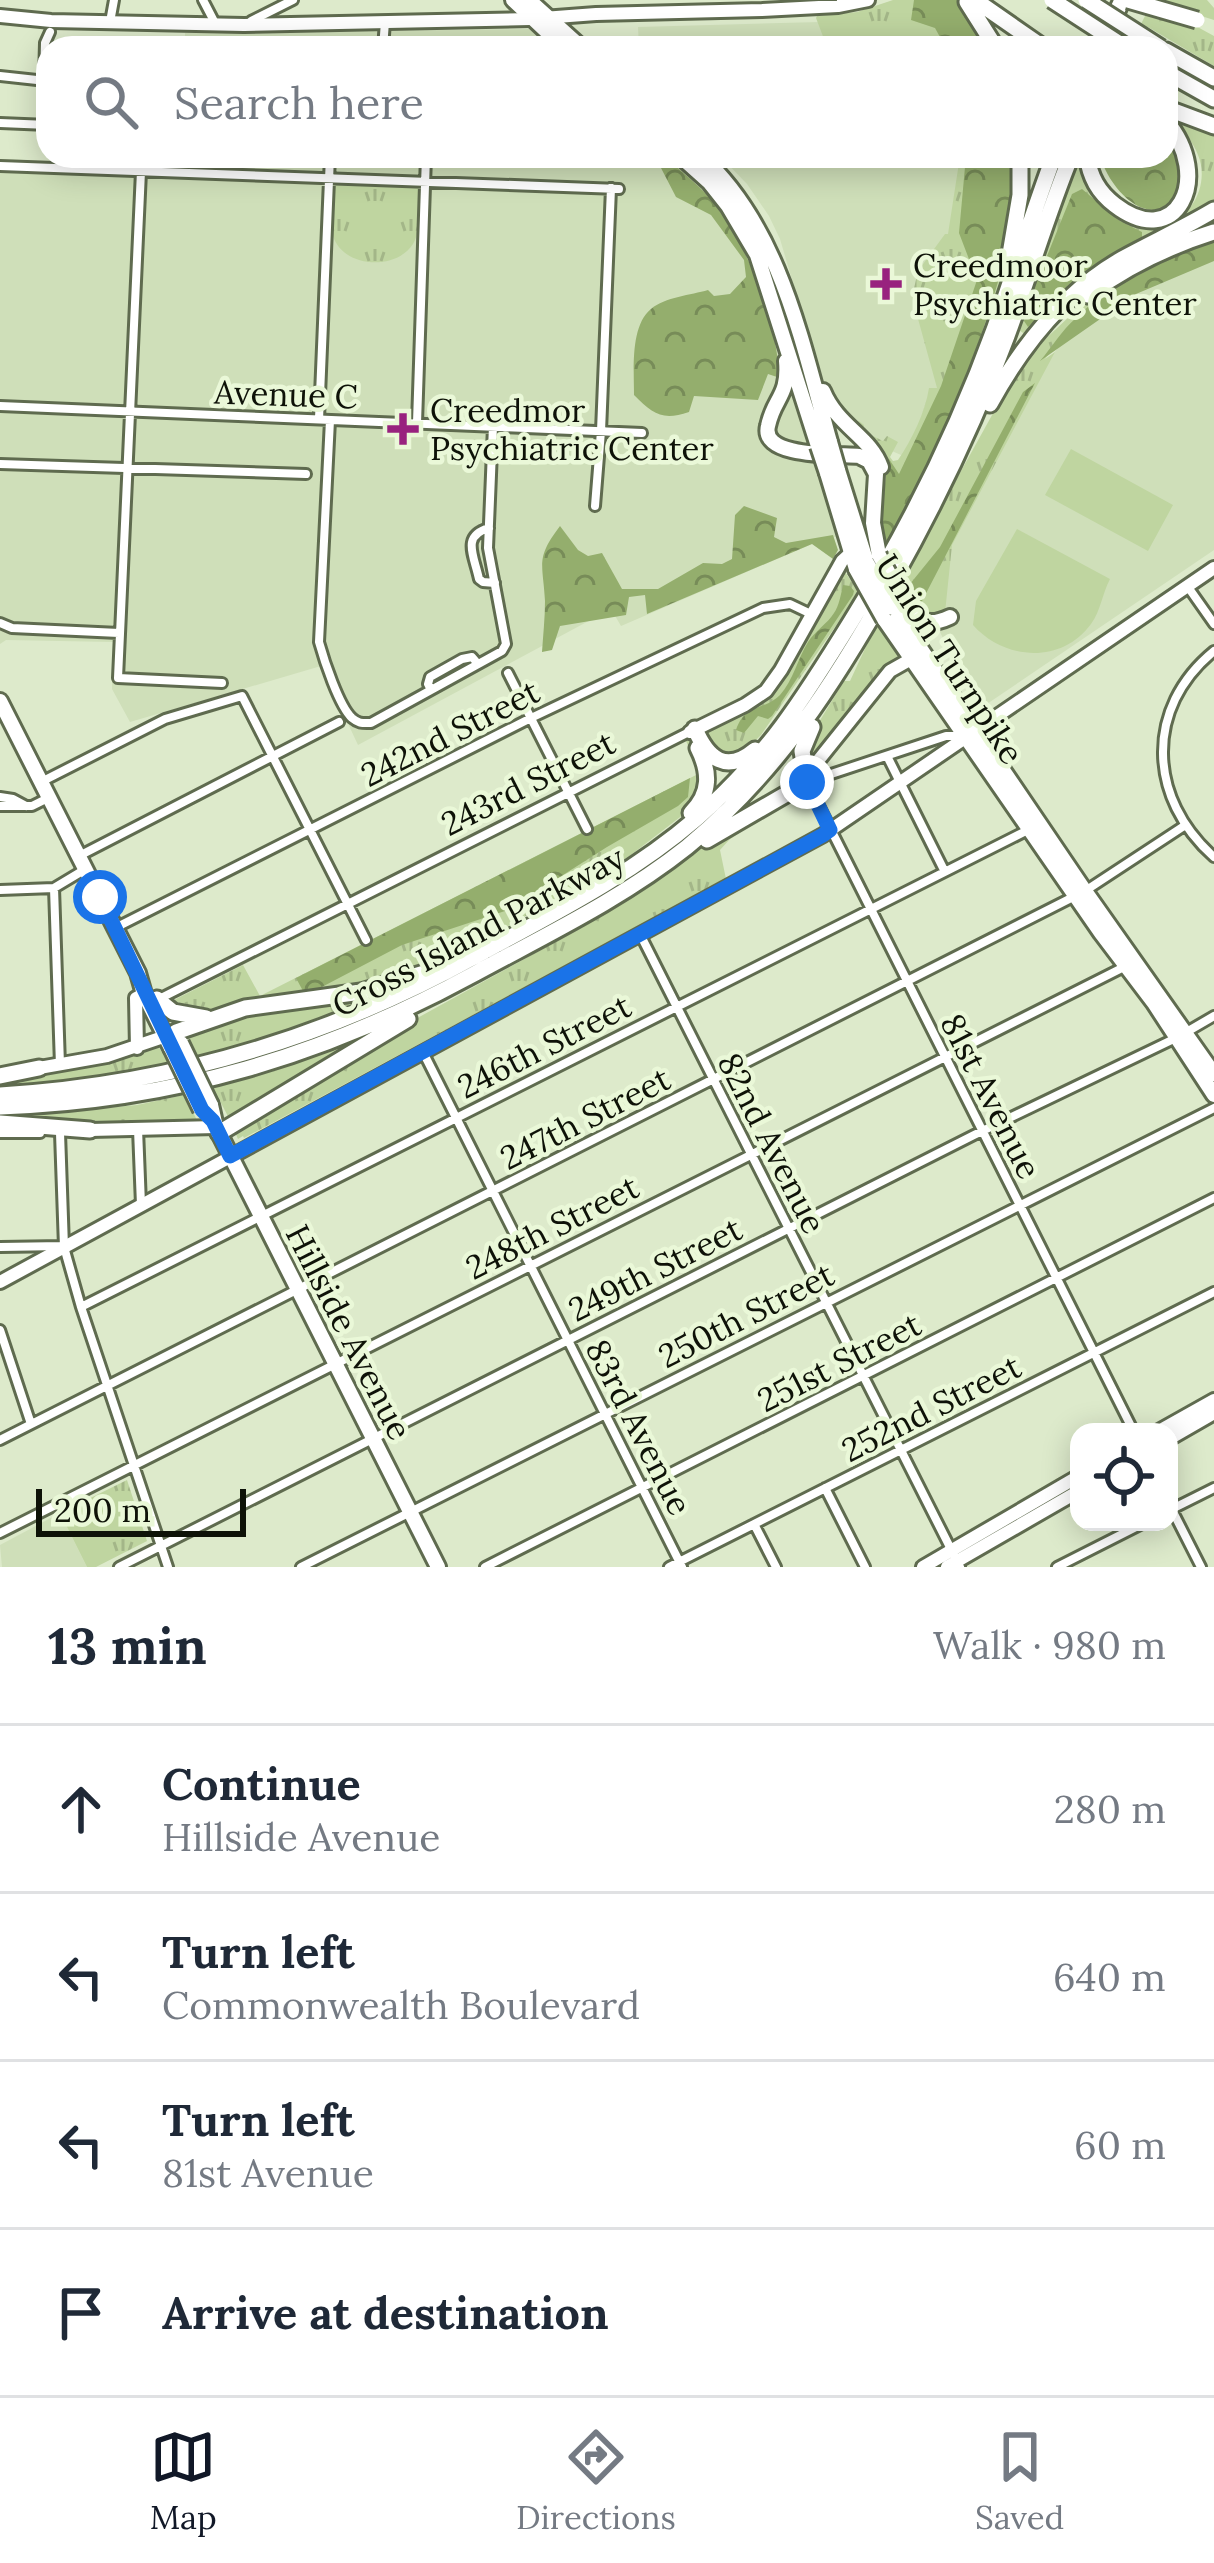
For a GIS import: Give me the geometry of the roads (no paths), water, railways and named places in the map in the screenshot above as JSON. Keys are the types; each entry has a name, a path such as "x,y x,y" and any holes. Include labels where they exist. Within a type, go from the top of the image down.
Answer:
{"highway":[{"path":"1052,0 1105,36"},
{"path":"1086,0 1141,36"},
{"path":"1106,36 1125,0 1214,28"},
{"path":"1126,36 1142,0"},
{"path":"976,2 991,36"},
{"path":"976,2 1028,36"},
{"path":"1178,58 1214,78"},
{"path":"1178,79 1214,99"},
{"path":"1178,112 1214,126"},
{"path":"1091,168 1095,184 1118,208 1146,220 1160,220 1184,206 1193,193 1195,161 1178,134"},
{"path":"976,375 1011,253 1020,168"},
{"name":"Cross Island Parkway","path":"0,1095 121,1082 271,1046 386,1002 620,894 741,776 781,729 862,605 919,501 976,375 1050,168"},
{"name":"Cross Island Parkway","path":"655,861 722,816 760,778 841,671 948,478 989,383 1067,168"},
{"path":"925,522 1021,351 1065,301 1119,261 1214,210"},
{"path":"981,420 1025,355 1069,310 1126,270 1214,232"},
{"path":"655,861 807,782 802,756 805,741 841,671"},
{"path":"692,730 713,758 742,759 820,675"},
{"path":"655,861 671,830 704,796 706,764 692,730"},
{"path":"173,1040 209,1018 256,1005 384,987 496,954"},
{"path":"212,1119 454,993 496,954"},
{"name":"Cross Island Parkway","path":"0,1107 140,1095 252,1069 371,1026 496,954"},
{"path":"151,997 173,1012 209,1018"},
{"path":"0,1073 39,1068"},
{"path":"0,1123 90,1130"}],"main road":[{"path":"512,0 550,36"},
{"path":"529,0 569,36"},
{"name":"Union Turnpike","path":"693,168 709,182 757,255 791,335"},
{"name":"Union Turnpike","path":"715,168 754,219 774,259 791,335 832,471 888,614 1127,965 1214,1074"},
{"path":"791,335 785,390 767,434 771,443 786,450 860,456 869,461 876,474 865,556"},
{"path":"791,335 835,415 870,446 880,463 883,477 865,556"},
{"path":"865,556 897,588 911,612 927,624 950,617"},
{"name":"Hillside Avenue","path":"0,701 438,1567"},
{"name":"Union Turnpike","path":"971,733 1030,829 1182,1035 1214,1095"}],"street":[{"path":"110,22 114,0"},
{"path":"203,0 216,25"},
{"path":"244,25 293,0 293,23"},
{"path":"0,16 50,26 110,22 244,25 805,8 868,0"},
{"path":"384,36 385,20"},
{"path":"50,26 51,36"},
{"path":"47,36 50,26"},
{"path":"0,76 36,80"},
{"path":"0,123 36,124"},
{"path":"0,166 36,167"},
{"path":"56,168 615,189 595,506"},
{"path":"330,168 320,642 326,667 351,717 363,724 502,652 506,644 488,548 493,426"},
{"path":"417,423 426,168"},
{"path":"141,171 118,678 222,683"},
{"name":"Avenue C","path":"0,406 642,433"},
{"path":"0,464 306,474"},
{"path":"489,528 475,532 472,544 479,578 495,583"},
{"name":"243rd Street","path":"151,997 746,705 766,691 842,561 865,556"},
{"path":"0,1282 830,830 1214,568"},
{"path":"1187,586 1214,624"},
{"name":"242nd Street","path":"116,928 531,718 768,606 790,604 811,614"},
{"path":"0,623 12,628 119,634"},
{"path":"1214,651 1183,684 1171,709 1163,753 1166,782 1184,826 1214,857"},
{"path":"807,782 813,767 888,674 917,656"},
{"path":"508,674 587,829"},
{"path":"41,782 165,718 242,696 366,940"},
{"path":"0,890 53,888 82,863 339,722"},
{"path":"807,782 946,736 971,733"},
{"path":"887,756 944,870"},
{"name":"81st Avenue","path":"807,782 1130,1423"},
{"path":"0,796 28,807"},
{"path":"0,806 28,807 50,798"},
{"name":"247th Street","path":"0,1440 1080,893 1184,826"},
{"name":"246th Street","path":"81,1307 1030,829"},
{"path":"53,888 60,1065"},
{"name":"82nd Avenue","path":"639,933 954,1561"},
{"name":"248th Street","path":"0,1533 1127,965"},
{"path":"137,1048 136,998 151,997"},
{"name":"249th Street","path":"118,1567 1214,1016"},
{"path":"39,1068 173,1040"},
{"name":"83rd Avenue","path":"422,1051 681,1564"},
{"name":"250th Street","path":"301,1567 1214,1108"},
{"path":"0,1133 138,1129 212,1119"},
{"path":"138,1129 141,1205"},
{"path":"60,1133 64,1246 168,1567"},
{"name":"251st Street","path":"485,1567 1214,1198"},
{"path":"0,1247 64,1246"},
{"name":"252nd Street","path":"670,1567 1214,1292"},
{"path":"0,1330 31,1424"},
{"path":"1173,1423 1214,1400"},
{"path":"1178,1434 1214,1413"},
{"path":"954,1561 1070,1482"},
{"path":"825,1488 865,1567"},
{"path":"1178,1504 1214,1488"},
{"path":"923,1567 954,1561 1070,1496"},
{"path":"1178,1523 1201,1567"},
{"path":"754,1524 776,1567"},
{"path":"1057,1567 1128,1531"}],"place":[{"name":"Creedmoor Psychiatric Center","path":"886,284"},
{"name":"Creedmor Psychiatric Center","path":"403,429"}]}
